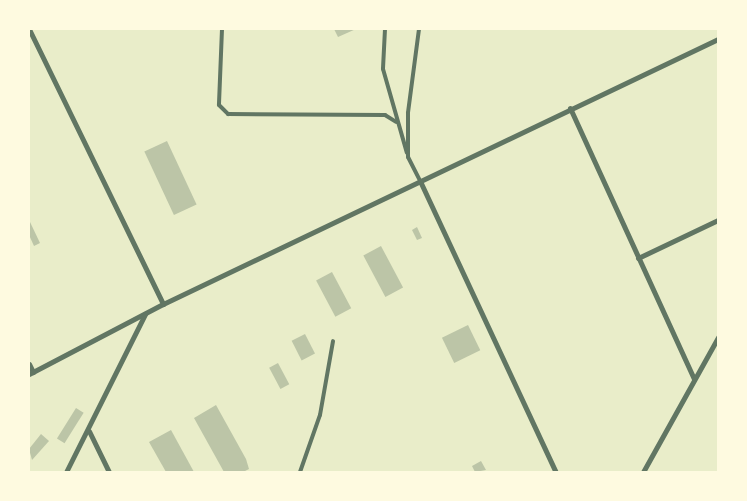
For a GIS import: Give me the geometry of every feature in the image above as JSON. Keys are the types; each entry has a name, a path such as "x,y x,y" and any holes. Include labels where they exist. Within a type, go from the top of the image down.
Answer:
{"street":[{"path":"29,29 162,304"},
{"path":"29,364 31,373 162,304 718,39"},
{"path":"570,108 694,380"},
{"path":"420,181 556,472"},
{"path":"638,258 718,220"},
{"path":"66,472 89,431 146,313"},
{"path":"643,472 718,336"},
{"path":"89,431 109,472"}],"lane":[{"path":"222,29 219,105 228,114 385,115 396,122"},
{"path":"385,29 383,69 396,122 408,157 420,181"},
{"path":"408,157 408,113 419,29"},
{"path":"300,472 320,415 333,341"}],"building":[{"path":"334,29 356,29 338,37"},
{"path":"167,141 197,204 174,215 144,152"},
{"path":"30,222 40,243 34,246 29,235"},
{"path":"417,227 422,238 417,240 412,230"},
{"path":"381,246 403,287 385,297 363,255"},
{"path":"332,272 351,308 335,317 316,280"},
{"path":"468,325 480,350 454,363 442,338"},
{"path":"305,334 315,354 302,360 292,341"},
{"path":"278,363 289,384 280,389 269,368"},
{"path":"216,405 246,459 249,469 243,472 224,472 194,418"},
{"path":"76,408 84,413 65,443 57,439"},
{"path":"171,430 194,472 166,472 149,442"},
{"path":"41,434 49,441 32,460 29,449"},
{"path":"481,461 486,470 475,472 472,466"}]}
